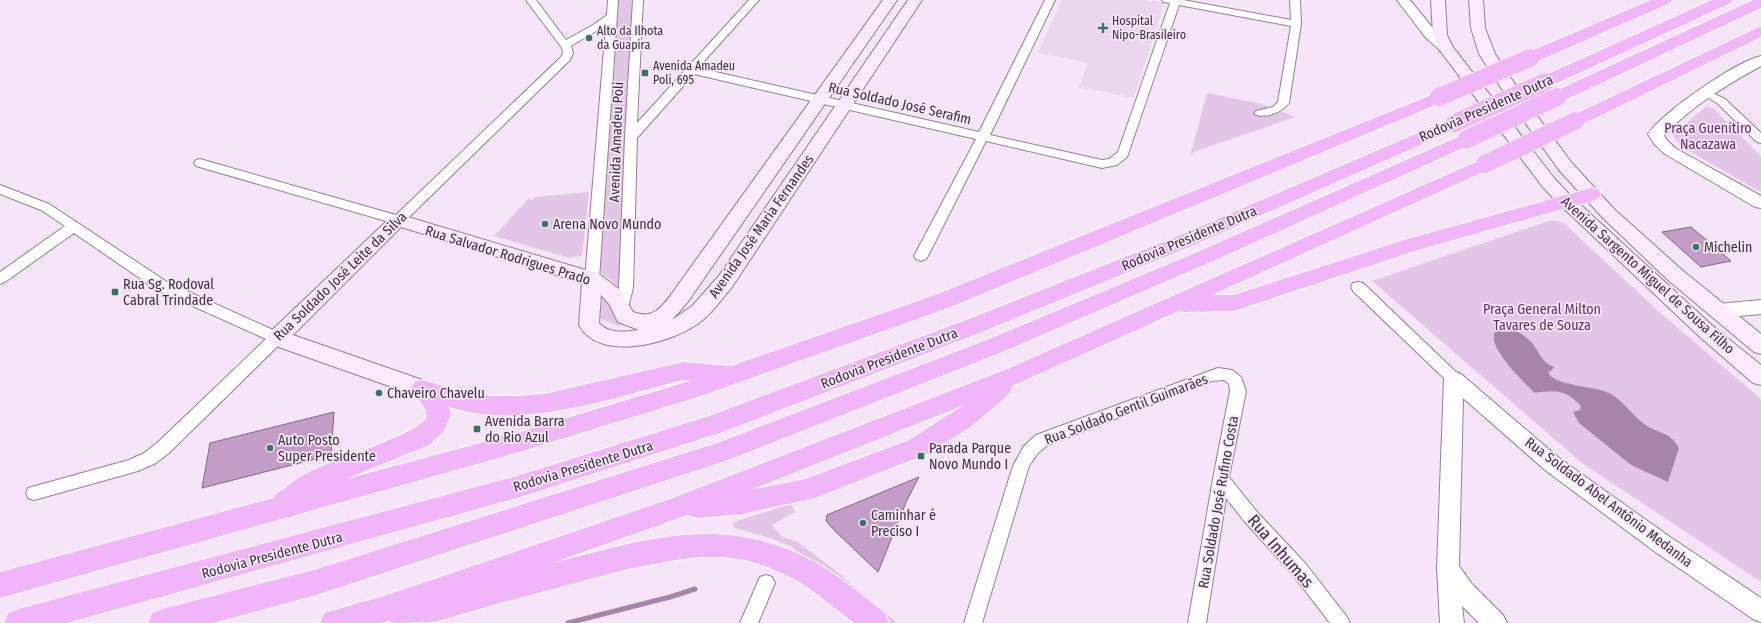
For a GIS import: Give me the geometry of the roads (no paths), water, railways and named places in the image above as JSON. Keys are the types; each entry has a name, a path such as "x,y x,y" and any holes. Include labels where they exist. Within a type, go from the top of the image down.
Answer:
{"highway":[{"name":"Rodovia Presidente Dutra","path":"0,585 514,444 693,390 943,301 1439,97 1664,0"},
{"name":"Rodovia Presidente Dutra","path":"162,623 317,582 722,452 999,344 1202,258 1461,131 1545,82 1709,4 1725,0"},
{"name":"Rodovia Presidente Dutra","path":"18,623 517,487 714,425 974,326 1461,131 1557,97 1761,2"},
{"path":"1730,16 1753,15 1761,11"},
{"path":"334,623 387,608 674,509 743,503 806,490 918,447 963,419 1015,375 1484,164 1761,31"},
{"path":"1175,304 1234,303 1411,245 1565,200 1591,194"},
{"path":"423,389 462,402 489,406 517,406 544,404 683,371 738,374"},
{"path":"270,512 320,478 420,438 429,432 439,418 438,407 423,389"},
{"path":"387,608 405,612 435,609 636,554 681,547 718,546 745,548 789,562 815,575 875,623"}],"main road":[{"name":"Avenida José Maria Fernandes","path":"622,308 625,317 635,323 650,323 663,318 672,309 890,0"},
{"name":"Avenida José Maria Fernandes","path":"592,279 589,325 592,330 598,334 608,338 628,338 654,335 688,321 713,297 725,282 915,0"},
{"name":"Avenida Sargento Miguel de Sousa Filho","path":"1438,0 1440,35 1446,48 1539,170 1565,200 1708,333 1758,371"},
{"name":"Avenida Sargento Miguel de Sousa Filho","path":"1476,0 1479,33 1487,54 1517,100 1565,166 1608,213 1634,237 1718,311 1761,346"},
{"name":"Rua Salvador Rodrigues Prado","path":"398,220 592,279 615,295 622,308"},
{"name":"Rua Soldado José Leite da Silva","path":"276,338 398,220"},
{"path":"1639,269 1667,278 1698,304 1718,311"},
{"path":"686,289 713,297"},
{"path":"276,338 423,389"}],"street":[{"path":"531,0 565,45 612,16"},
{"name":"Avenida Amadeu Poli","path":"592,279 613,0"},
{"name":"Avenida Amadeu Poli","path":"622,308 626,288 631,137 638,0"},
{"path":"631,137 754,0"},
{"path":"921,256 983,137 1050,0"},
{"path":"1260,113 1277,109 1283,103 1296,24 1295,0"},
{"path":"1403,0 1431,35 1446,48"},
{"path":"1173,1 1296,24"},
{"name":"Rua Soldado José Serafim","path":"691,70 1102,164 1113,162 1123,154 1173,1"},
{"name":"Rua Soldado José Leite da Silva","path":"398,220 566,58 568,53 565,45"},
{"path":"1761,60 1732,76 1706,93 1667,122 1656,134 1660,142 1670,151 1761,203"},
{"path":"1706,93 1721,101 1761,139"},
{"path":"633,100 646,105 661,103"},
{"name":"Rua Salvador Rodrigues Prado","path":"200,163 398,220"},
{"path":"0,189 45,207 162,286 276,338"},
{"path":"0,279 74,226"},
{"name":"Rua Soldado Abel Antônio Medanha","path":"1358,287 1454,379 1552,464 1662,544 1761,611"},
{"path":"1718,311 1761,306"},
{"name":"Rua Soldado José Leite da Silva","path":"34,493 132,466 150,458 163,448 276,338"},
{"name":"Rua Soldado Gentil Guimarães","path":"973,623 1021,466 1028,452 1034,446 1042,440 1210,376 1227,374 1236,381"},
{"path":"1452,623 1448,568 1454,379"},
{"name":"Rua Soldado José Rufino Costa","path":"1197,623 1221,478 1238,391 1236,381"},
{"name":"Rua Inhumas","path":"1221,478 1251,517 1299,569 1341,623"},
{"path":"1448,568 1464,592 1495,623"},
{"path":"749,623 766,583"}],"waterway":[{"path":"568,623 670,597 695,589"}],"place":[{"name":"Hospital Nipo-Brasileiro","path":"1103,28"},
{"name":"Alto da Ilhota da Guapira","path":"589,38"},
{"name":"Avenida Amadeu Poli, 695","path":"645,73"},
{"name":"Arena Novo Mundo","path":"545,224"},
{"name":"Michelin","path":"1696,247"},
{"name":"Rua Sg. Rodoval Cabral Trindade","path":"115,292"},
{"name":"Chaveiro Chavelu","path":"379,393"},
{"name":"Avenida Barra do Rio Azul","path":"477,429"},
{"name":"Auto Posto Super Presidente","path":"270,448"},
{"name":"Parada Parque Novo Mundo I","path":"921,456"},
{"name":"Caminhar é Preciso I","path":"863,523"}],"park label":[{"name":"Praça Guenitiro Nacazawa","path":"1708,136"},
{"name":"Praça General Milton Tavares de Souza","path":"1542,318"}]}
